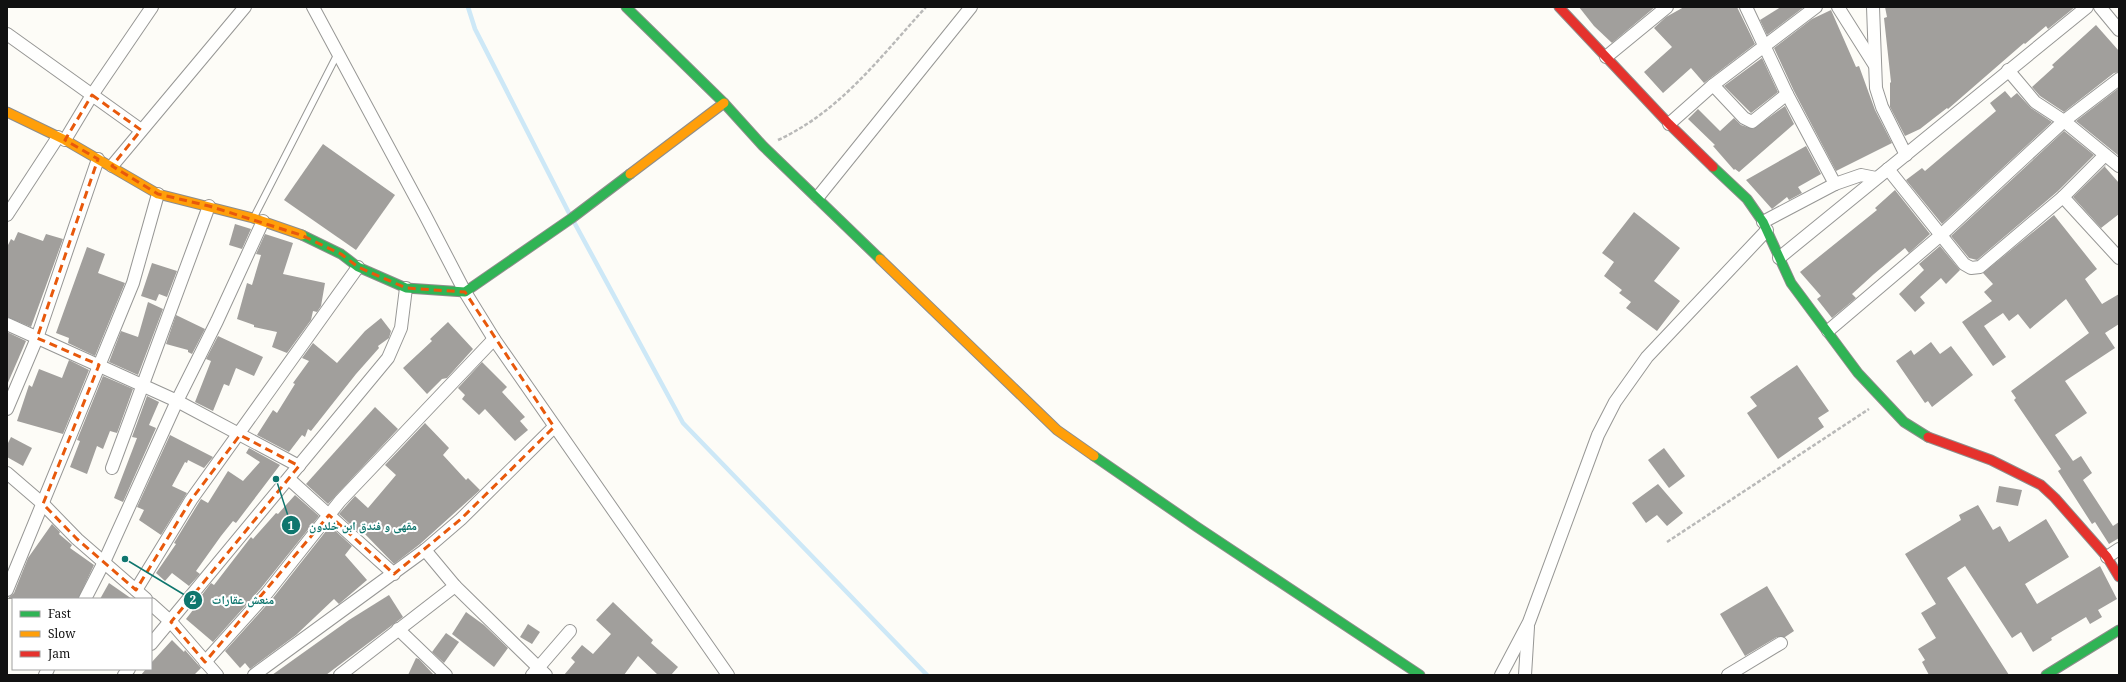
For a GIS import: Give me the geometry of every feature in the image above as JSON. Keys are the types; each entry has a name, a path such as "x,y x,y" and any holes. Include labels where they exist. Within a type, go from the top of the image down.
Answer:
{"street":[{"path":"7,215 152,7"},
{"path":"112,166 245,7"},
{"path":"313,7 337,55 425,215 465,292 494,340 728,675"},
{"path":"626,7 724,103 763,146 818,197 1057,430 1197,527 1420,675"},
{"path":"818,197 970,7"},
{"path":"1559,7 1669,124 1755,208 1791,282 1805,303 1828,330 1858,373 1904,422 1929,438 1991,460 2041,485 2055,498 2107,557 2119,577"},
{"path":"1606,57 1667,7"},
{"path":"1746,7 1788,94 1835,184"},
{"path":"1669,124 1713,85 1765,44 1816,7"},
{"path":"1838,7 1874,64"},
{"path":"1873,7 1876,88 1882,107 1906,155"},
{"path":"1779,258 2087,7"},
{"path":"2100,7 2119,30"},
{"path":"7,34 141,130"},
{"path":"2008,70 2035,102 2064,121 2119,166"},
{"path":"1828,330 1941,235 2064,121 2119,79"},
{"path":"1713,85 1744,118 1752,122 1788,94"},
{"path":"7,112 112,166 158,194 209,206 258,220 301,235 341,254 358,267 406,288 465,292 572,218 724,103"},
{"path":"1888,169 1964,264 1976,268 1980,267 2063,197 2105,155"},
{"path":"7,409 37,338 98,159"},
{"path":"1501,675 1529,622 1598,435 1615,402 1647,357 1765,226 1835,184 1861,175 1876,178"},
{"path":"7,590 28,535 44,504 133,283 158,194"},
{"path":"2063,197 2119,258"},
{"path":"112,468 209,206"},
{"path":"86,598 104,562 177,401 217,322 258,220"},
{"path":"136,590 191,500 240,435 358,267"},
{"path":"152,643 388,358 401,328 406,288"},
{"path":"7,324 177,401 299,466"},
{"path":"205,662 267,593 329,515 494,340"},
{"path":"254,675 425,550 460,520 554,427"},
{"path":"7,473 44,504 77,539 145,598"},
{"path":"289,479 394,574"},
{"path":"2107,557 2119,549"},
{"path":"425,550 455,586 539,673 570,631"},
{"path":"340,675 354,671 398,629 455,586"},
{"path":"152,605 170,622 205,662 213,674"},
{"path":"1525,675 1529,622"},
{"path":"398,629 446,675"},
{"path":"2046,675 2119,630"},
{"path":"1728,675 1780,644"}],"lane":[{"path":"258,220 337,55"}],"path":[{"path":"763,146 781,138 826,112 856,85 926,7"},
{"path":"1667,542 1883,400"}],"highlighted area":[{"path":"92,95 141,130 112,166 158,194 209,206 301,235 341,254 358,267 406,288 465,292 554,427 461,519 394,574 329,515 205,662 171,622 299,466 240,435 191,500 136,590 77,539 43,504 99,365 37,338 98,159 65,140"}],"building":[{"path":"1579,7 1655,7 1612,43 1594,26"},
{"path":"1684,7 1737,7 1755,44 1704,83 1691,68 1663,93 1644,72 1672,47 1654,28 1666,17"},
{"path":"1781,7 1804,7 1767,35 1760,20"},
{"path":"1885,7 2075,7 2048,29 2046,26 2025,44 2024,43 1948,109 1947,108 1920,129 1905,136 1890,107 1891,82 1884,18 1887,17"},
{"path":"1831,10 1856,67 1859,66 1875,110 1892,143 1836,171 1794,91 1774,48 1812,19"},
{"path":"2096,25 2119,51 2119,72 2114,73 2064,112 2040,96 2032,87 2054,67 2052,65"},
{"path":"1762,58 1778,92 1751,113 1724,86"},
{"path":"2119,88 2119,156 2076,121"},
{"path":"2005,91 2011,98 2017,93 2031,108 2052,122 1942,224 1906,180 1922,168 1925,171 1996,111 1990,103"},
{"path":"1785,106 1794,124 1739,172 1735,169 1734,170 1713,146 1715,145 1688,119 1698,109 1720,131 1734,118 1741,125 1753,129"},
{"path":"2064,131 2094,155 2058,191 1977,260 1969,258 1951,236"},
{"path":"323,144 395,195 356,250 284,200"},
{"path":"1806,146 1821,174 1798,187 1802,193 1789,200 1787,197 1772,209 1746,180"},
{"path":"2106,165 2105,167 2119,183 2119,214 2101,228 2073,197"},
{"path":"1895,190 1930,234 1909,253 1905,248 1874,274 1852,294 1856,298 1832,318 1817,299 1821,296 1800,272 1877,210 1875,208"},
{"path":"1634,212 1680,248 1654,281 1680,301 1657,331 1626,308 1631,302 1619,293 1622,290 1604,276 1614,262 1602,253"},
{"path":"2054,215 2097,269 2085,279 2102,304 2119,294 2119,324 2105,333 2115,348 2065,381 2087,413 2055,435 2073,461 2081,456 2092,473 2083,480 2113,526 2119,522 2119,538 2109,544 2095,522 2092,524 2058,471 2061,469 2014,400 2016,398 2011,391 2089,333 2066,299 2030,329 2018,314 2009,321 2003,313 1984,326 2006,357 1993,366 1962,322 1992,301 1984,292 1993,284 1983,273"},
{"path":"235,224 251,229 242,249 229,245"},
{"path":"18,232 43,241 46,234 63,239 31,327 7,317 7,247 11,239 14,241"},
{"path":"265,234 293,243 283,274 325,283 321,306 317,312 313,311 311,320 287,353 272,347 277,332 254,327 254,325 237,319 247,283 252,285 261,255 256,254"},
{"path":"1940,246 1960,270 1946,284 1941,278 1920,297 1925,303 1915,312 1899,294 1924,270 1919,264"},
{"path":"87,247 105,254 98,273 125,283 95,356 68,343 69,338 56,333"},
{"path":"152,263 177,271 167,297 159,294 156,301 141,296"},
{"path":"148,302 163,309 138,375 109,362 121,331 138,337"},
{"path":"176,315 205,329 192,354 188,352 188,350 166,344"},
{"path":"381,318 391,331 389,338 378,346 379,348 356,374 311,431 308,429 305,437 302,435 289,452 257,435 273,410 277,413 295,384 293,383 309,361 302,358 313,343 337,363 365,331"},
{"path":"448,322 473,349 447,378 442,379 427,394 403,368 432,341 430,339"},
{"path":"7,332 26,341 7,385"},
{"path":"218,336 263,357 254,376 236,368 229,386 224,384 213,411 195,402 211,361 206,359"},
{"path":"1931,342 1940,354 1951,346 1973,375 1932,407 1928,401 1925,403 1896,361 1911,350 1914,355"},
{"path":"69,360 89,370 63,434 17,421 29,385 32,387 39,369 62,378"},
{"path":"482,362 507,387 502,392 525,417 520,421 528,430 515,441 485,409 479,415 462,399 465,395 458,388"},
{"path":"1797,365 1829,411 1818,418 1824,427 1778,459 1747,413 1757,406 1750,397"},
{"path":"103,376 133,389 117,433 110,431 103,449 97,446 87,474 70,467 80,441 77,440"},
{"path":"147,396 159,402 149,425 156,428 123,502 114,498 137,438 132,437"},
{"path":"375,407 398,429 328,504 306,484"},
{"path":"425,423 449,448 443,455 466,480 468,478 480,490 420,544 394,564 364,533 362,535 339,514 355,496 368,508 396,475 385,465"},
{"path":"170,435 213,457 204,468 188,460 187,463 185,462 172,486 187,493 161,535 139,520 144,510 137,507"},
{"path":"11,437 32,448 23,466 7,457 7,445"},
{"path":"249,448 280,465 236,523 233,521 221,536 196,571 200,574 189,586 172,573 165,581 156,573 176,544 174,543 201,499 208,503 228,471 243,481 260,462 246,453"},
{"path":"1664,448 1685,476 1669,488 1648,460"},
{"path":"1658,484 1683,513 1667,526 1657,515 1646,523 1632,503"},
{"path":"1999,486 2022,490 2018,506 1996,502"},
{"path":"295,495 319,516 261,588 213,642 186,619 203,597 201,596 211,583 214,585 251,537 253,539 276,513 278,514"},
{"path":"1978,505 1993,530 2000,526 2009,542 2046,519 2069,557 2025,584 2037,604 2100,566 2117,599 2098,610 2102,617 2090,624 2086,617 2051,638 2052,640 2033,652 2021,632 2012,638 1965,566 1947,578 2009,675 1929,675 1922,662 1925,660 1918,649 1936,638 1921,613 1936,604 1905,554 1961,520 1959,515"},
{"path":"52,524 60,532 59,534 72,545 70,548 94,565 78,598 7,599 14,593 28,558"},
{"path":"330,526 352,546 345,555 367,580 339,604 334,599 296,635 250,669 245,663 240,668 225,651 273,598"},
{"path":"109,583 131,598 101,598"},
{"path":"1767,586 1794,631 1785,637 1777,637 1745,656 1720,614"},
{"path":"389,595 403,617 326,675 272,675 349,620"},
{"path":"613,602 653,640 651,643 678,667 671,675 658,675 638,656 624,675 564,675 575,662 571,658 582,645 593,654 611,634 596,620"},
{"path":"466,612 484,625 508,648 494,667 452,634"},
{"path":"528,624 540,632 532,644 520,637"},
{"path":"446,633 459,642 444,663 432,652"},
{"path":"172,640 184,652 185,650 201,668 194,675 141,675 145,670 152,670 152,662"},
{"path":"416,658 419,659 434,675 408,675"}],"waterway":[{"path":"468,7 475,29 570,215"},
{"path":"574,222 683,423 927,675"}],"traffic: fast":[{"path":"626,7 724,103 763,146 880,259"},
{"path":"1713,167 1747,199 1763,222 1791,283 1858,373 1904,422 1928,437"},
{"path":"302,235 341,254 358,267 406,288 465,292 572,218 630,174"},
{"path":"1094,456 1197,527 1420,675"},
{"path":"2046,675 2119,630"}],"traffic: slow":[{"path":"630,174 724,103"},
{"path":"7,112 65,140 158,194 253,218 302,235"},
{"path":"880,259 1057,430 1094,456"}],"traffic: jam":[{"path":"1559,7 1669,124 1713,167"},
{"path":"1928,437 1991,460 2041,485 2055,498 2107,557 2119,577"}],"place":[{"name":"مقهى و فندق ابن خلدون","path":"276,479"},
{"name":"منعش عقارات","path":"125,559"}]}
